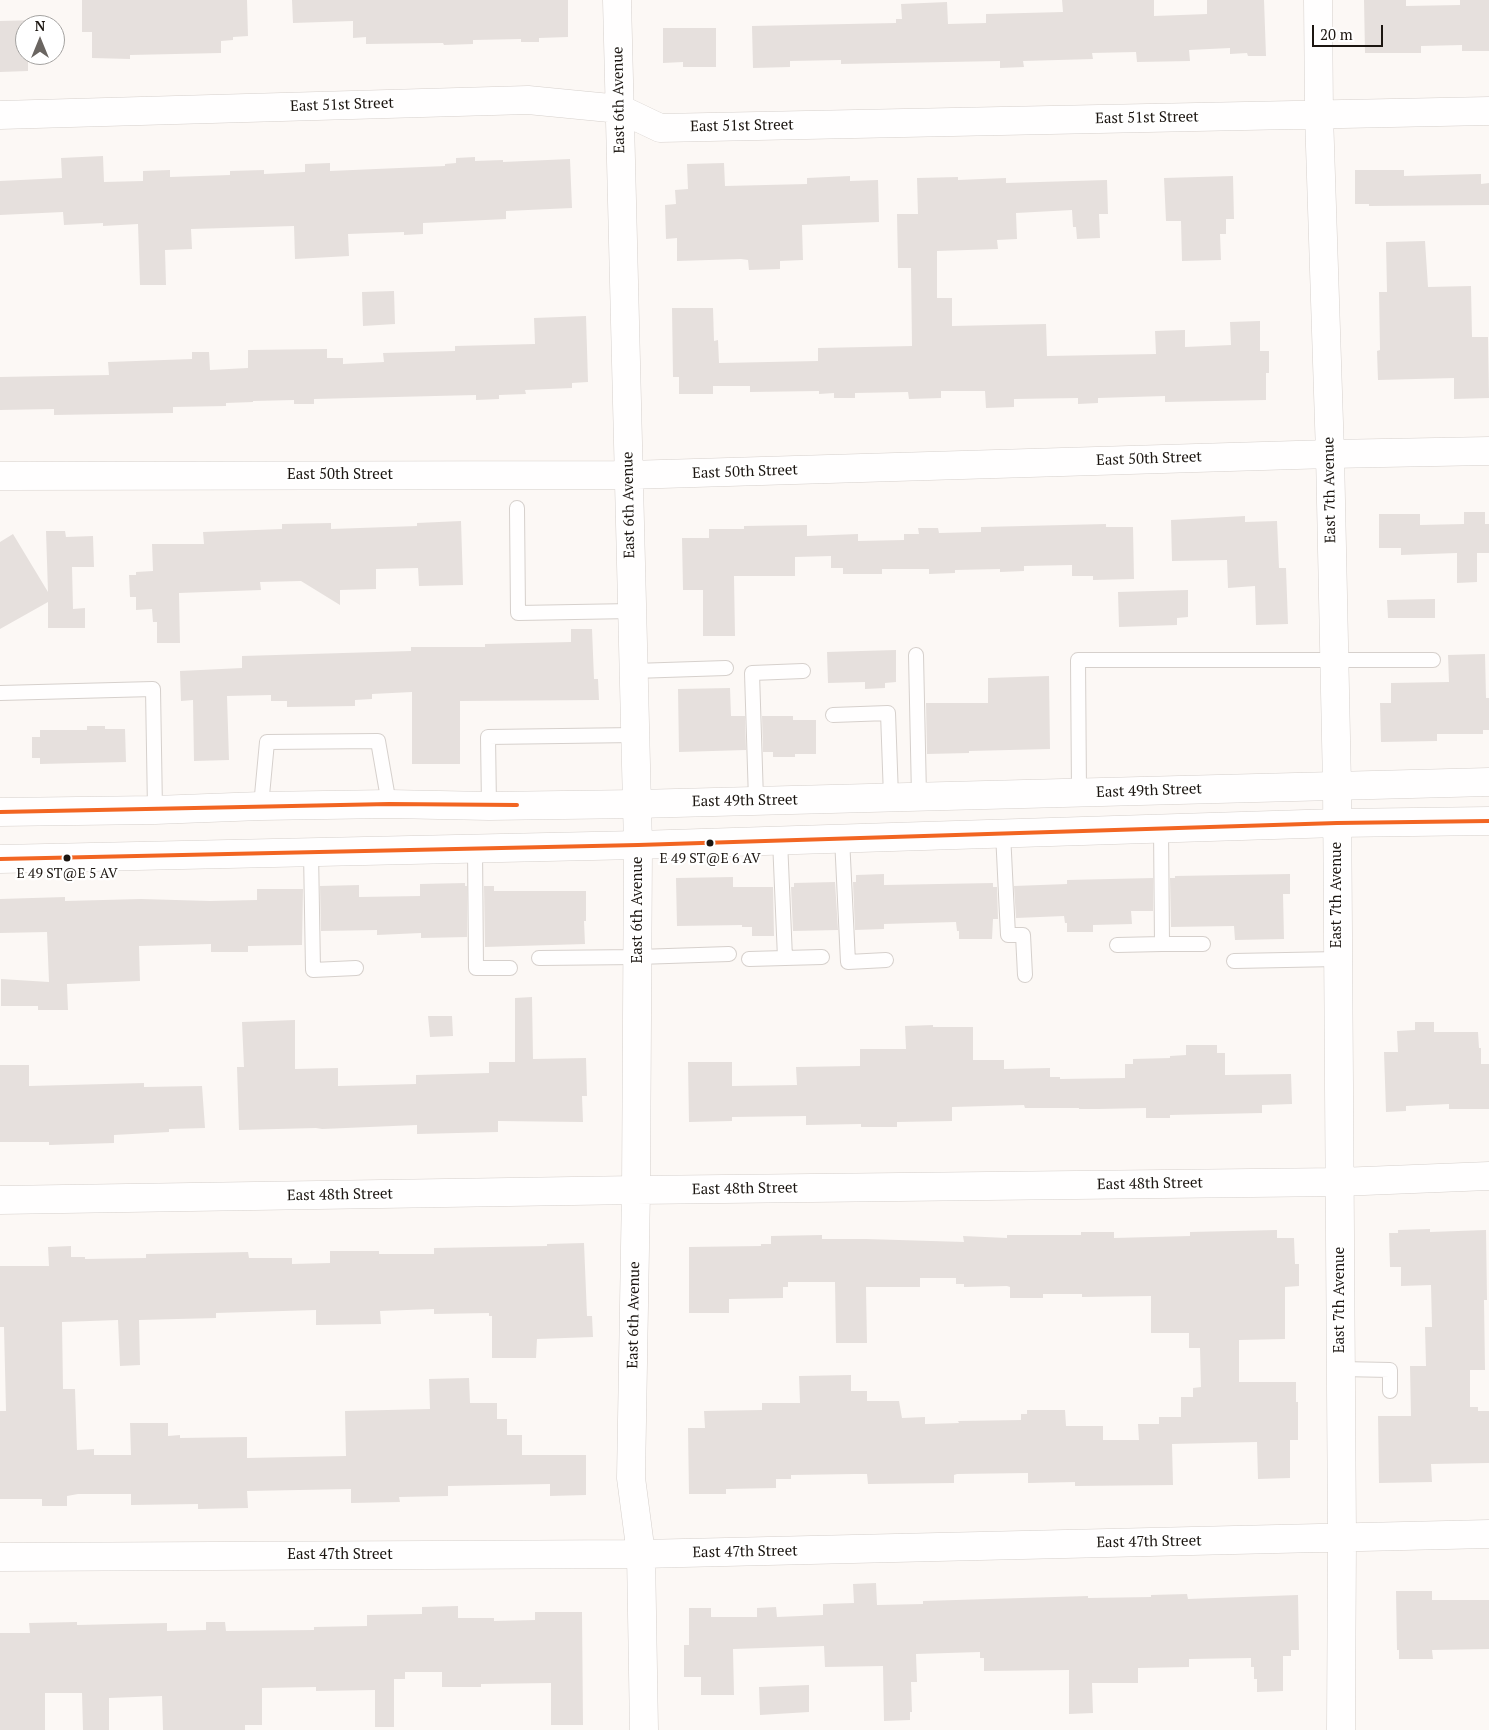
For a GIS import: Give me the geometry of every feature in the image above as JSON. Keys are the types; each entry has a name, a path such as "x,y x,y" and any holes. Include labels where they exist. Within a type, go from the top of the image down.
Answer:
{"street":[{"name":"East 6th Avenue","path":"617,0 638,845 636,1190 631,1478 641,1554 644,1730"},
{"name":"East 7th Avenue","path":"1318,0 1319,115 1330,454 1337,785 1342,1538 1341,1730"},
{"name":"East 51st Street","path":"0,115 528,100 620,109 660,128 1489,111"},
{"name":"East 50th Street","path":"0,476 628,475 1330,454 1489,452"},
{"name":"East 49th Street","path":"0,812 389,804 489,806 637,804 1489,782"},
{"path":"0,828 127,824 155,810"},
{"path":"0,859 638,845 1337,823 1489,821"},
{"name":"East 48th Street","path":"0,1200 1339,1182 1489,1176"},
{"name":"East 47th Street","path":"0,1557 641,1554 1489,1534"}],"lane":[{"path":"517,508 518,613 632,611"},
{"path":"916,655 919,796"},
{"path":"1079,792 1078,660 1433,660"},
{"path":"634,671 726,668"},
{"path":"756,800 752,673 803,671"},
{"path":"0,693 152,689 155,810"},
{"path":"833,715 888,713 891,797"},
{"path":"489,806 488,737 635,735"},
{"path":"261,806 267,742 378,741 389,804"},
{"path":"1160,828 1162,944"},
{"path":"1003,833 1008,935 1023,934 1025,975"},
{"path":"842,838 848,962 886,960"},
{"path":"780,840 785,958"},
{"path":"475,848 476,968 510,968"},
{"path":"311,852 313,970 356,968"},
{"path":"1116,945 1203,944"},
{"path":"540,958 638,958 729,954"},
{"path":"749,959 822,957"},
{"path":"1234,961 1338,960"},
{"path":"1341,1369 1390,1370 1390,1391"}],"building":[{"path":"82,0 247,0 248,36 233,37 233,40 221,41 221,53 130,55 130,59 92,58 92,32 82,32"},
{"path":"292,0 568,0 568,37 539,38 539,42 521,42 521,39 473,40 473,44 444,45 443,43 366,44 366,37 353,38 353,21 293,23"},
{"path":"1062,0 1154,0 1154,16 1207,14 1207,0 1264,0 1266,56 1248,56 1247,53 1230,54 1230,48 1189,50 1190,61 1137,62 1136,52 1092,53 1093,59 1023,61 1024,67 1000,68 1000,61 841,64 841,60 790,61 790,67 753,68 752,26 896,23 896,19 902,19 901,4 947,2 948,24 986,23 986,14 1063,12"},
{"path":"1364,0 1406,0 1406,6 1460,5 1460,0 1489,0 1489,51 1462,51 1462,45 1421,46 1421,53 1365,53"},
{"path":"0,21 15,21 15,65 28,65 28,71 0,72"},
{"path":"663,28 716,28 716,67 683,67 683,62 663,63"},
{"path":"103,156 104,182 143,181 143,171 170,170 170,177 230,175 230,171 264,170 264,174 305,172 305,164 330,163 330,171 445,166 445,164 456,163 456,158 475,157 475,161 503,160 503,162 570,159 572,208 506,211 506,219 423,223 423,234 404,235 404,232 348,234 349,256 295,259 294,226 191,229 192,249 165,250 166,285 140,285 138,224 103,226 103,223 64,225 63,212 0,215 0,181 62,178 61,158"},
{"path":"724,163 725,186 807,184 807,178 850,176 850,181 878,180 879,222 802,225 803,260 780,261 780,269 749,270 748,260 741,259 677,261 677,238 666,239 665,205 676,204 675,190 688,189 687,164"},
{"path":"1355,170 1404,170 1404,176 1481,174 1481,184 1489,183 1489,205 1369,206 1369,204 1355,204"},
{"path":"1233,176 1234,219 1226,219 1226,234 1220,234 1221,260 1182,261 1181,221 1166,221 1164,178"},
{"path":"958,177 958,180 1006,178 1006,183 1107,180 1108,214 1099,214 1100,238 1077,239 1076,227 1073,227 1072,210 1016,213 1017,239 997,240 998,249 937,251 937,298 952,298 952,326 1046,324 1047,356 1156,354 1155,331 1185,330 1185,347 1231,345 1230,322 1260,321 1260,351 1269,351 1269,373 1266,373 1266,400 1165,402 1165,396 1098,398 1098,403 1078,404 1078,398 1014,399 1014,407 986,408 985,391 941,391 941,398 909,399 908,392 855,393 855,398 834,398 834,393 819,394 819,391 750,392 750,386 713,386 713,394 679,394 679,377 673,377 672,308 713,308 714,341 718,340 719,363 818,361 818,348 912,346 911,268 898,268 897,214 918,214 917,178"},
{"path":"1425,241 1428,287 1471,286 1472,337 1488,337 1489,398 1454,399 1454,378 1378,380 1377,351 1380,350 1379,292 1387,292 1386,242"},
{"path":"394,291 395,324 363,326 362,292"},
{"path":"586,316 588,382 572,383 572,388 525,390 526,394 499,395 499,399 476,400 476,395 314,399 314,404 294,404 294,400 253,401 226,403 226,406 173,407 173,413 54,415 54,409 0,410 0,377 109,375 108,362 192,359 192,352 209,352 210,370 248,368 248,350 327,349 327,358 343,358 343,364 384,362 383,353 455,351 455,346 535,344 534,318"},
{"path":"1464,512 1485,512 1485,524 1489,524 1489,553 1477,553 1477,582 1457,583 1457,553 1401,555 1401,548 1379,548 1379,514 1420,514 1420,525 1464,524"},
{"path":"1245,516 1245,522 1277,521 1279,568 1286,568 1288,624 1256,625 1255,586 1228,588 1227,560 1172,561 1171,520"},
{"path":"461,521 463,585 419,586 418,568 376,569 376,589 340,590 340,605 301,581 260,582 261,590 179,593 180,643 157,643 157,622 153,622 152,609 136,610 136,597 130,597 129,575 136,575 136,572 153,571 152,544 204,544 203,532 282,529 282,524 331,523 331,529 417,526 417,523"},
{"path":"1106,524 1106,527 1133,527 1134,579 1093,580 1093,576 1072,576 1072,565 1024,566 1024,571 1000,572 1000,569 955,570 955,573 929,574 929,569 882,569 882,574 843,574 843,568 831,568 831,556 795,557 795,576 734,576 735,636 703,636 703,590 683,590 682,538 709,538 709,529 744,529 744,526 807,525 807,536 858,534 858,541 904,540 904,534 919,534 918,528 938,528 939,533 981,532 981,527"},
{"path":"46,531 65,531 66,537 93,536 94,567 72,567 73,609 85,608 85,628 48,628 48,602 0,629 0,542 13,534 48,592"},
{"path":"1188,590 1188,617 1177,618 1177,625 1119,627 1118,592"},
{"path":"1435,599 1435,618 1388,618 1387,600"},
{"path":"571,629 592,629 594,679 598,679 599,700 460,701 460,764 412,764 412,692 372,694 372,699 355,700 355,706 287,707 287,701 271,701 271,695 227,696 229,760 194,761 193,700 181,701 180,671 242,668 242,656 411,651 411,647 485,647 485,644 571,642"},
{"path":"896,650 896,682 885,683 885,688 865,689 865,682 828,683 827,652"},
{"path":"1485,654 1486,698 1489,698 1489,730 1483,730 1483,734 1437,734 1437,741 1381,742 1380,703 1391,703 1391,683 1449,682 1448,655"},
{"path":"1049,676 1050,749 927,754 926,703 988,703 988,678"},
{"path":"730,688 731,716 745,716 746,750 679,752 678,689"},
{"path":"762,716 793,716 793,720 816,720 816,754 795,754 795,757 773,757 773,752 763,752"},
{"path":"87,726 105,726 105,729 125,729 126,762 40,764 40,758 32,758 32,737 40,737 40,730 87,730"},
{"path":"884,874 884,885 993,883 993,887 997,887 998,919 993,919 992,939 959,939 956,922 884,924 884,929 855,930 853,882 856,882 856,875"},
{"path":"1290,874 1290,894 1283,894 1284,939 1235,940 1234,926 1171,927 1170,878 1175,878 1175,876"},
{"path":"733,877 733,887 773,887 774,936 752,936 752,927 742,927 742,925 677,926 676,878"},
{"path":"1153,878 1153,911 1131,911 1132,924 1093,925 1093,932 1067,932 1067,923 1065,923 1064,916 1016,918 1014,886 1067,884 1067,880"},
{"path":"835,882 838,930 793,931 791,887 794,887 794,883"},
{"path":"465,883 465,886 467,886 467,937 421,938 421,933 377,935 377,930 321,931 320,886 359,885 359,897 420,896 420,884"},
{"path":"484,886 494,886 494,891 586,891 585,944 485,947"},
{"path":"257,889 303,889 302,945 248,946 248,952 211,952 211,944 139,946 140,981 67,984 68,1010 38,1010 38,1006 1,1006 1,979 49,982 47,932 0,933 0,899 65,897 65,901 141,899 257,900"},
{"path":"532,997 533,1059 586,1058 587,1096 582,1096 583,1122 498,1121 498,1132 417,1134 417,1125 239,1130 237,1067 244,1067 242,1022 295,1020 295,1069 338,1068 338,1086 416,1084 416,1075 489,1073 489,1062 515,1062 515,998"},
{"path":"428,1016 452,1016 453,1036 430,1037"},
{"path":"1415,1022 1434,1022 1434,1032 1478,1032 1481,1064 1489,1064 1489,1109 1449,1109 1449,1104 1406,1106 1406,1111 1386,1112 1384,1052 1398,1052 1397,1031 1415,1030"},
{"path":"933,1025 933,1027 973,1027 973,1060 1004,1060 1004,1069 1050,1068 1050,1077 1060,1077 1060,1079 1125,1078 1125,1064 1133,1064 1133,1059 1170,1058 1170,1056 1186,1055 1186,1045 1217,1045 1217,1053 1225,1053 1225,1075 1291,1074 1292,1104 1262,1105 1262,1113 1170,1115 1170,1118 1146,1118 1146,1108 1025,1108 1024,1105 952,1107 952,1121 897,1122 897,1127 861,1127 861,1124 806,1125 806,1116 732,1117 732,1121 689,1122 688,1062 732,1062 732,1086 797,1085 796,1067 860,1066 860,1049 906,1049 905,1026"},
{"path":"0,1065 29,1065 29,1086 144,1083 144,1087 202,1086 205,1128 169,1129 169,1132 114,1135 114,1143 49,1145 49,1142 0,1142"},
{"path":"1430,1229 1430,1232 1486,1230 1485,1370 1470,1370 1470,1407 1478,1407 1478,1411 1489,1411 1489,1463 1431,1464 1432,1482 1379,1483 1378,1416 1411,1416 1410,1366 1426,1366 1425,1327 1432,1327 1431,1285 1401,1286 1401,1267 1390,1267 1389,1233 1398,1233 1398,1230"},
{"path":"1277,1230 1277,1238 1294,1238 1295,1264 1299,1264 1299,1286 1285,1287 1285,1339 1239,1340 1239,1382 1296,1382 1298,1440 1290,1440 1290,1478 1258,1479 1257,1442 1172,1444 1173,1485 1075,1486 1075,1482 1028,1483 1028,1473 957,1474 954,1475 954,1483 868,1484 867,1474 791,1475 791,1479 776,1479 776,1488 726,1489 726,1494 689,1494 688,1428 705,1428 704,1411 762,1410 762,1403 800,1403 799,1376 851,1375 851,1391 867,1391 867,1401 899,1401 902,1418 925,1417 925,1424 959,1423 958,1421 1021,1420 1021,1414 1027,1414 1027,1410 1065,1410 1066,1426 1103,1426 1103,1440 1139,1440 1138,1424 1159,1424 1159,1417 1181,1417 1181,1397 1193,1397 1193,1388 1201,1387 1200,1348 1189,1348 1189,1333 1151,1333 1151,1296 1082,1297 1082,1294 1043,1294 1043,1298 1010,1298 1010,1287 1007,1286 964,1287 964,1284 956,1284 956,1278 920,1278 920,1287 866,1287 867,1343 836,1343 835,1282 788,1282 788,1287 783,1287 783,1298 729,1299 729,1313 689,1313 689,1247 761,1246 761,1244 771,1244 771,1236 822,1235 822,1239 964,1242 963,1236 1007,1238 1007,1235 1081,1235 1081,1232 1114,1232 1114,1238 1190,1236 1190,1232"},
{"path":"584,1243 587,1316 592,1316 593,1337 537,1339 536,1358 492,1358 492,1316 489,1316 489,1313 434,1314 434,1309 380,1311 381,1324 316,1325 316,1310 216,1313 216,1318 139,1320 140,1365 120,1366 118,1320 62,1322 63,1389 75,1389 77,1450 94,1449 94,1455 131,1455 130,1423 168,1423 168,1436 180,1435 180,1438 247,1437 247,1458 346,1456 345,1411 430,1409 429,1379 469,1378 470,1403 497,1403 497,1419 507,1419 507,1435 522,1435 522,1455 586,1455 586,1495 550,1496 550,1484 448,1486 448,1496 399,1497 400,1502 351,1503 351,1489 247,1491 248,1508 198,1509 198,1504 131,1505 131,1494 78,1494 67,1496 67,1506 42,1506 42,1499 0,1499 0,1411 6,1411 4,1327 0,1327 0,1266 49,1266 48,1247 71,1246 71,1257 85,1257 85,1259 146,1258 146,1254 248,1252 249,1258 292,1258 292,1264 330,1263 330,1251 379,1251 379,1254 434,1254 434,1248 547,1246 547,1244"},
{"path":"876,1583 877,1605 923,1604 923,1601 1088,1596 1088,1598 1151,1597 1151,1595 1187,1594 1188,1599 1298,1595 1299,1650 1291,1650 1291,1656 1283,1656 1283,1691 1257,1692 1257,1679 1254,1679 1254,1667 1251,1667 1251,1658 1189,1659 1189,1667 1138,1668 1138,1683 1092,1683 1093,1713 1069,1714 1069,1670 984,1671 984,1658 980,1658 980,1652 916,1654 917,1682 911,1682 912,1712 910,1712 910,1720 884,1721 883,1666 825,1667 824,1646 733,1649 734,1695 701,1695 701,1677 684,1677 684,1645 689,1645 689,1608 711,1608 711,1617 757,1617 757,1608 776,1607 777,1617 823,1615 823,1604 854,1603 853,1584"},
{"path":"1396,1591 1432,1591 1432,1600 1489,1600 1489,1649 1432,1650 1433,1659 1399,1659 1399,1650 1397,1650"},
{"path":"458,1606 458,1618 494,1618 494,1621 535,1620 535,1612 582,1612 583,1725 551,1725 551,1683 481,1684 481,1687 442,1687 442,1672 405,1672 405,1679 394,1679 394,1727 375,1727 375,1690 316,1691 316,1687 262,1688 262,1725 245,1725 245,1730 163,1730 162,1696 109,1698 109,1730 83,1730 82,1693 45,1693 45,1730 0,1730 0,1633 30,1633 29,1623 77,1622 77,1625 167,1623 167,1631 206,1630 206,1622 225,1622 226,1631 314,1630 314,1627 367,1626 367,1615 422,1614 422,1607"},
{"path":"809,1685 809,1712 760,1715 759,1687"}],"transit line":[{"path":"0,812 389,804 517,805"},
{"path":"0,859 638,845 1337,823 1489,821"}],"place":[{"name":"E 49 ST@E 6 AV","path":"710,843"},
{"name":"E 49 ST@E 5 AV","path":"67,858"}]}
